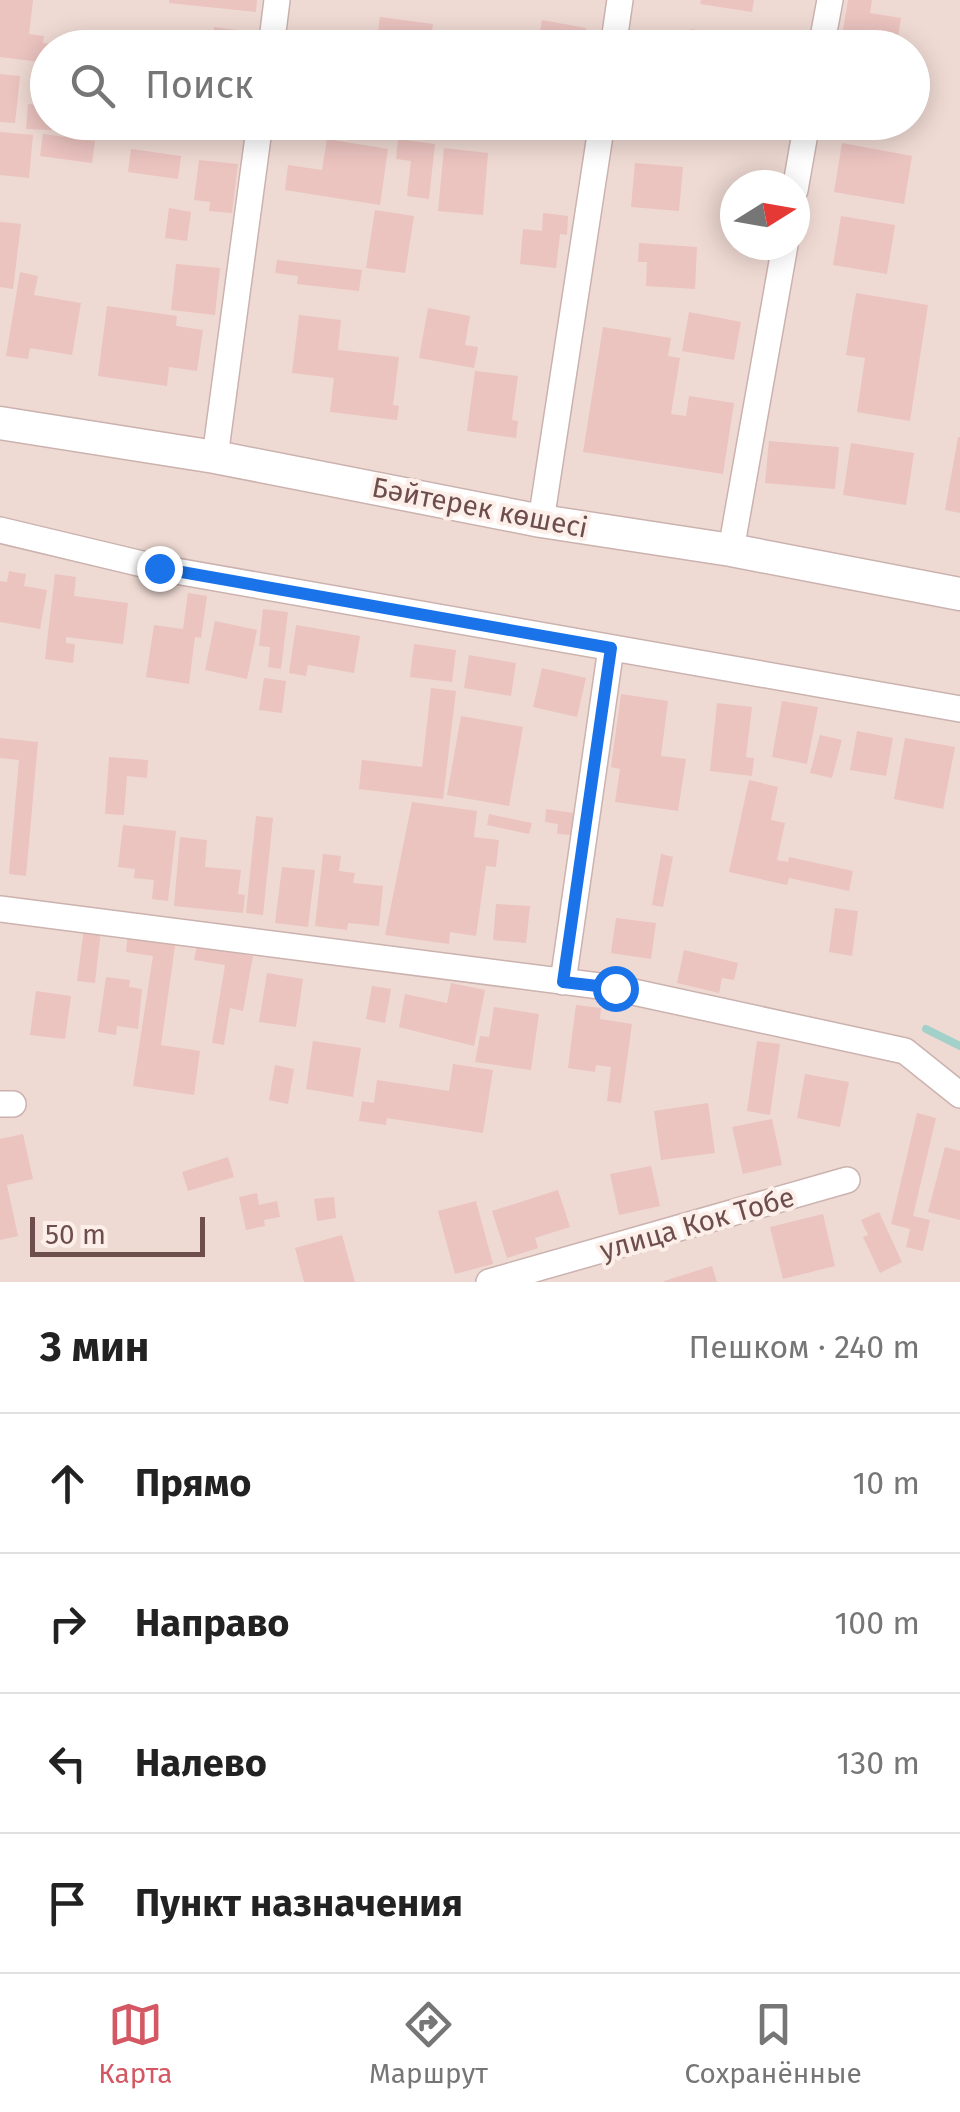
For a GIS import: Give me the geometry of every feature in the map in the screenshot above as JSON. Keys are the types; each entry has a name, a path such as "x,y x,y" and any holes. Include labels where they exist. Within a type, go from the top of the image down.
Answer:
{"street":[{"path":"273,30 277,0"},
{"path":"616,30 620,0"},
{"path":"824,30 830,0"},
{"path":"215,456 258,140"},
{"path":"541,520 599,140"},
{"path":"799,170 804,140"},
{"path":"731,550 782,260"},
{"name":"Бәйтерек көшесі","path":"0,423 215,456 541,520 731,550 960,594"},
{"path":"0,530 159,568 960,709"},
{"path":"563,982 611,648"},
{"path":"0,908 615,988 905,1051 960,1095"},
{"name":"улица Кок Тобе","path":"489,1282 847,1180"}],"shaded area":[{"path":"0,0 960,0 960,1282 0,1282"}],"building":[{"path":"0,0 33,0 30,61 0,57"},
{"path":"169,0 257,0 256,12"},
{"path":"701,0 754,0 752,12 700,4"},
{"path":"848,0 872,0 870,13 901,18 899,30 843,30"},
{"path":"380,17 433,24 432,30 378,30"},
{"path":"542,20 586,28 586,30 540,30"},
{"path":"0,74 20,76 15,123 0,122"},
{"path":"28,104 30,104 30,129 26,129"},
{"path":"0,132 30,135 29,178 0,175"},
{"path":"42,140 95,141 92,163 40,156"},
{"path":"327,140 388,149 380,205 285,190 288,165 322,170"},
{"path":"398,140 435,144 429,199 407,196 411,161 396,159"},
{"path":"842,143 912,156 904,204 834,192"},
{"path":"444,148 488,153 483,215 438,211"},
{"path":"131,149 181,156 178,179 128,172"},
{"path":"199,160 238,164 232,213 209,211 210,202 194,200"},
{"path":"635,163 683,167 679,211 631,207"},
{"path":"169,208 191,212 187,241 165,238"},
{"path":"375,210 414,216 405,273 366,268"},
{"path":"543,213 568,216 567,235 560,234 556,268 520,264 523,229 542,231"},
{"path":"841,216 895,225 887,274 833,265"},
{"path":"0,222 21,224 13,289 0,287"},
{"path":"639,243 697,247 695,289 646,286 647,262 638,262"},
{"path":"277,260 362,270 359,291 297,284 298,276 275,273"},
{"path":"176,264 220,268 215,315 171,310"},
{"path":"20,272 38,276 34,295 81,303 72,355 30,348 28,359 6,356"},
{"path":"856,293 928,305 910,421 857,412 865,358 846,355"},
{"path":"107,306 177,316 176,326 203,330 197,371 169,367 167,386 98,376"},
{"path":"428,308 470,316 465,345 478,347 474,368 419,358"},
{"path":"689,312 741,322 734,360 682,351"},
{"path":"299,315 341,320 338,350 399,357 393,405 399,406 397,420 330,412 334,378 292,373"},
{"path":"603,327 671,338 668,356 680,358 671,414 686,416 689,396 734,403 723,474 583,452"},
{"path":"475,371 518,376 512,420 518,421 516,438 467,431"},
{"path":"960,437 960,513 945,510"},
{"path":"769,441 839,447 835,489 765,483"},
{"path":"851,443 914,453 906,505 843,495"},
{"path":"9,571 26,574 24,586 47,590 40,629 0,622 0,581 7,582"},
{"path":"55,574 76,577 74,596 128,603 123,644 66,637 66,643 75,644 73,663 45,659"},
{"path":"188,593 207,596 201,638 195,637 189,684 146,677 154,625 183,629"},
{"path":"263,609 288,612 281,669 268,667 270,647 259,646"},
{"path":"215,621 257,630 247,679 205,670"},
{"path":"296,625 360,636 354,673 308,665 306,676 289,673"},
{"path":"414,644 456,650 452,682 410,677"},
{"path":"469,655 516,663 511,696 464,688"},
{"path":"542,668 586,678 577,717 533,707"},
{"path":"264,678 286,681 282,713 259,710"},
{"path":"431,688 456,691 443,799 359,789 362,760 422,767"},
{"path":"621,694 668,701 661,756 686,759 678,811 615,802 620,769 611,767"},
{"path":"782,701 818,707 807,764 772,757"},
{"path":"717,703 752,707 746,757 754,758 752,776 710,771"},
{"path":"461,716 523,727 509,806 447,795"},
{"path":"857,731 893,738 886,776 850,770"},
{"path":"820,735 842,740 832,778 810,773"},
{"path":"0,738 38,742 26,876 9,874 19,760 0,758"},
{"path":"905,738 955,747 943,809 894,799"},
{"path":"109,757 148,760 147,778 127,776 124,815 105,814"},
{"path":"749,780 778,787 771,820 785,823 777,860 788,862 789,857 853,871 849,891 789,878 787,885 729,872"},
{"path":"412,802 477,811 474,837 499,840 496,867 486,866 476,936 450,932 449,944 385,935"},
{"path":"546,809 574,813 571,835 557,834 558,824 545,822"},
{"path":"489,814 532,823 529,834 487,825"},
{"path":"256,816 273,818 263,915 246,913"},
{"path":"123,825 176,831 168,901 152,899 154,880 134,878 135,869 118,867"},
{"path":"180,837 207,840 205,867 241,870 238,894 245,895 243,913 174,906"},
{"path":"323,854 341,856 339,871 355,873 353,883 383,886 379,926 348,923 347,930 315,926"},
{"path":"661,854 673,857 663,907 652,905"},
{"path":"282,867 315,870 308,927 275,923"},
{"path":"496,904 530,906 526,943 493,940"},
{"path":"835,908 858,911 852,956 829,952"},
{"path":"616,918 656,923 651,959 611,953"},
{"path":"84,928 101,930 95,983 77,981"},
{"path":"128,932 176,939 161,1045 200,1051 194,1095 133,1086 153,956 126,952"},
{"path":"197,946 253,956 243,1011 230,1008 224,1045 212,1043 225,965 194,960"},
{"path":"684,950 738,963 734,980 722,978 719,993 677,983"},
{"path":"267,973 303,979 296,1027 259,1022"},
{"path":"106,977 130,980 129,987 142,989 138,1029 117,1026 116,1035 98,1032"},
{"path":"451,983 485,990 474,1046 399,1027 405,994 447,1003"},
{"path":"372,986 391,989 385,1023 366,1019"},
{"path":"36,991 71,996 65,1039 30,1035"},
{"path":"576,1005 601,1008 600,1019 632,1024 621,1103 607,1101 611,1067 596,1065 595,1072 568,1068"},
{"path":"494,1007 539,1014 531,1070 475,1062 480,1036 489,1037"},
{"path":"313,1041 361,1048 353,1097 306,1089"},
{"path":"757,1041 780,1044 770,1115 747,1111"},
{"path":"453,1064 493,1070 483,1133 387,1118 386,1125 359,1121 362,1101 374,1103 377,1080 449,1091"},
{"path":"275,1065 294,1069 288,1104 269,1100"},
{"path":"805,1074 849,1082 840,1127 797,1118"},
{"path":"708,1103 715,1153 661,1160 654,1111"},
{"path":"917,1113 936,1118 913,1216 930,1220 923,1251 906,1247 910,1229 891,1224"},
{"path":"772,1119 782,1165 743,1174 732,1127"},
{"path":"23,1134 33,1179 7,1185 18,1236 0,1240 0,1139"},
{"path":"945,1147 960,1151 960,1220 928,1212"},
{"path":"228,1157 234,1177 188,1191 182,1172"},
{"path":"651,1166 660,1206 619,1215 610,1174"},
{"path":"558,1190 570,1227 535,1238 538,1248 507,1258 492,1211"},
{"path":"257,1193 259,1205 277,1201 280,1217 264,1220 265,1226 246,1230 239,1197"},
{"path":"334,1197 336,1218 317,1221 314,1199"},
{"path":"476,1201 493,1264 455,1274 438,1211"},
{"path":"879,1212 902,1262 880,1273 863,1237 868,1235 861,1220"},
{"path":"823,1214 835,1266 783,1279 770,1227"},
{"path":"342,1235 355,1282 304,1282 295,1248"},
{"path":"712,1266 717,1282 664,1282 664,1281"}],"waterway":[{"path":"926,1029 960,1046"}],"route":[{"path":"159,568 611,648 563,982 615,988"}]}
